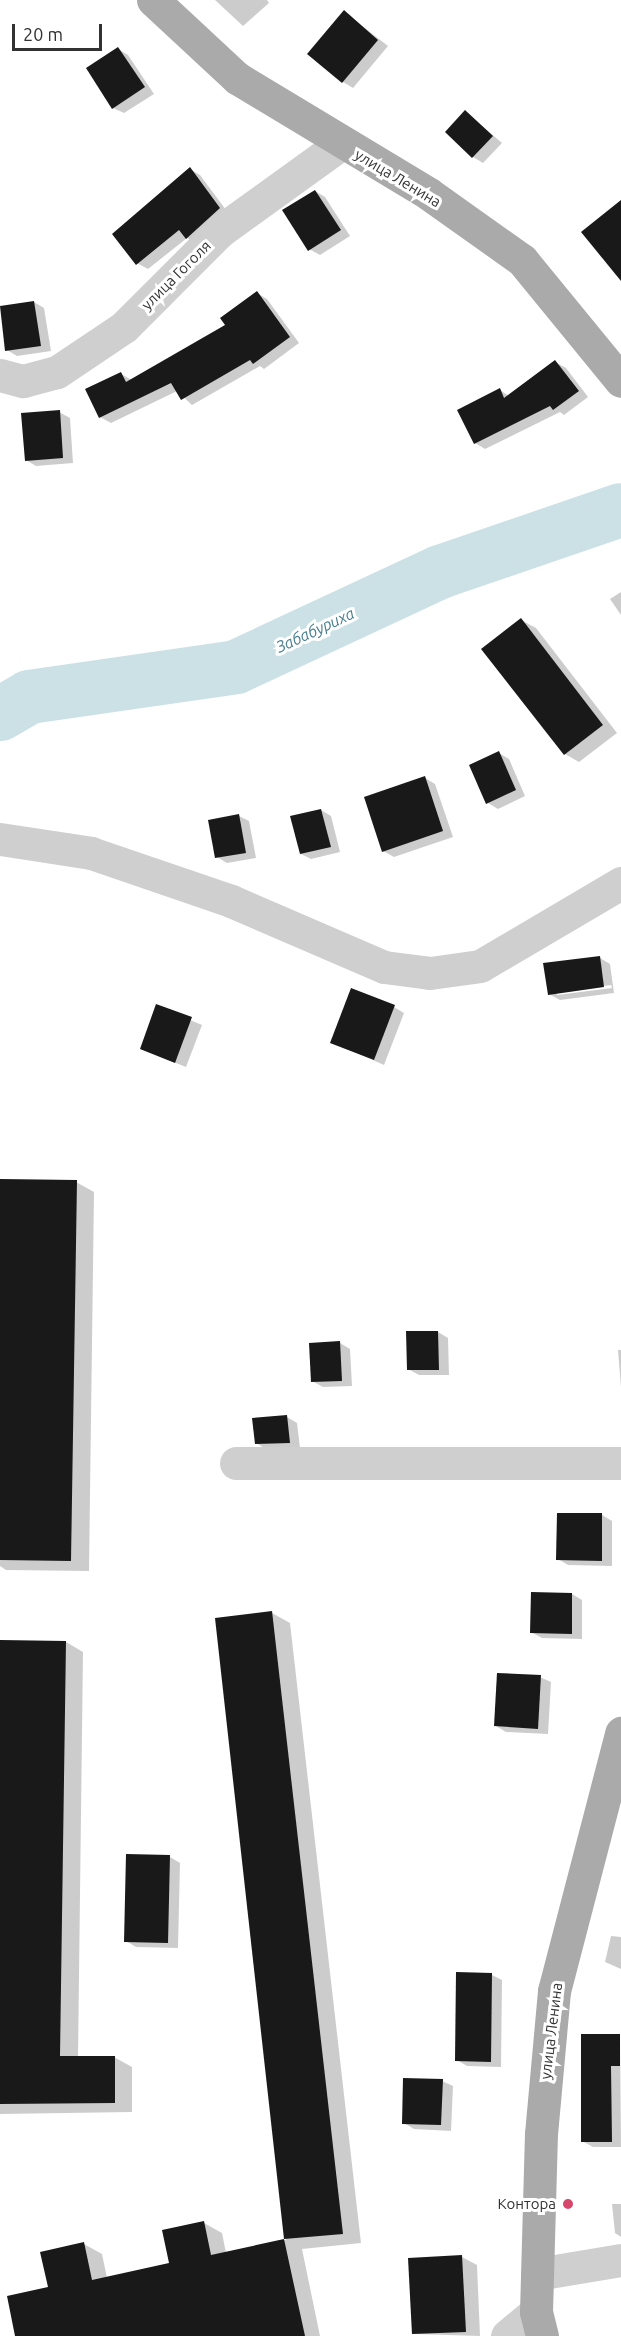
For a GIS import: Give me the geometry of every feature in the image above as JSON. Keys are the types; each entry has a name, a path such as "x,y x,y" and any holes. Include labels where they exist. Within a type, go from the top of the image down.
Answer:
{"main road":[{"name":"улица Ленина","path":"153,0 237,78 429,194 522,260 621,381"},
{"name":"улица Ленина","path":"539,2324 537,2274 541,2134 554,1991 621,1733"}],"street":[{"name":"улица Гоголя","path":"0,375 23,381 57,372 124,327 220,231 342,143"},
{"path":"0,839 91,853 231,901 384,967 430,973 480,966 621,883"},
{"path":"236,1463 621,1463"},
{"path":"537,2274 621,2260"},
{"path":"507,2336 539,2324"}],"building":[{"path":"344,10 378,40 342,83 307,54"},
{"path":"118,47 145,87 112,109 86,68"},
{"path":"465,110 493,136 472,158 445,132"},
{"path":"190,167 220,208 186,239 179,230 136,265 112,234"},
{"path":"315,190 341,230 308,251 282,210"},
{"path":"621,200 621,281 581,232"},
{"path":"257,291 290,337 253,364 250,360 181,400 171,383 99,418 85,389 121,372 126,382 225,325 220,318"},
{"path":"34,301 41,346 5,351 0,306"},
{"path":"555,360 579,391 553,410 550,406 474,444 457,410 500,388 504,398"},
{"path":"60,410 63,458 25,461 21,413"},
{"path":"521,618 603,725 564,755 481,649"},
{"path":"499,751 516,790 486,804 469,765"},
{"path":"425,776 443,831 382,852 364,797"},
{"path":"321,809 331,847 300,854 290,816"},
{"path":"239,814 246,853 215,858 208,820"},
{"path":"600,956 604,987 548,995 543,963"},
{"path":"351,988 395,1005 374,1060 330,1043"},
{"path":"156,1004 192,1017 175,1063 140,1049"},
{"path":"0,1179 77,1180 71,1561 0,1560"},
{"path":"406,1331 438,1331 439,1370 407,1370"},
{"path":"340,1341 342,1381 311,1382 309,1343"},
{"path":"287,1415 290,1443 255,1444 252,1418"},
{"path":"557,1513 602,1513 602,1561 556,1560"},
{"path":"531,1592 572,1593 572,1634 530,1633"},
{"path":"272,1611 343,2234 284,2239 215,1618"},
{"path":"0,1640 66,1641 60,2056 115,2056 115,2103 0,2104"},
{"path":"497,1673 541,1675 538,1729 494,1726"},
{"path":"126,1854 170,1855 168,1943 124,1942"},
{"path":"456,1972 492,1973 491,2062 455,2061"},
{"path":"581,2034 620,2034 620,2066 611,2066 612,2142 581,2142"},
{"path":"403,2078 443,2079 441,2125 402,2124"},
{"path":"204,2221 211,2255 284,2239 305,2336 15,2336 7,2296 48,2287 40,2252 84,2242 92,2280 169,2263 162,2230"},
{"path":"462,2255 466,2332 412,2334 408,2258"}],"waterway":[{"name":"Забабуриха","path":"0,714 29,697 236,667 440,572 621,510"}],"place":[{"name":"Контора","path":"568,2204"}]}
